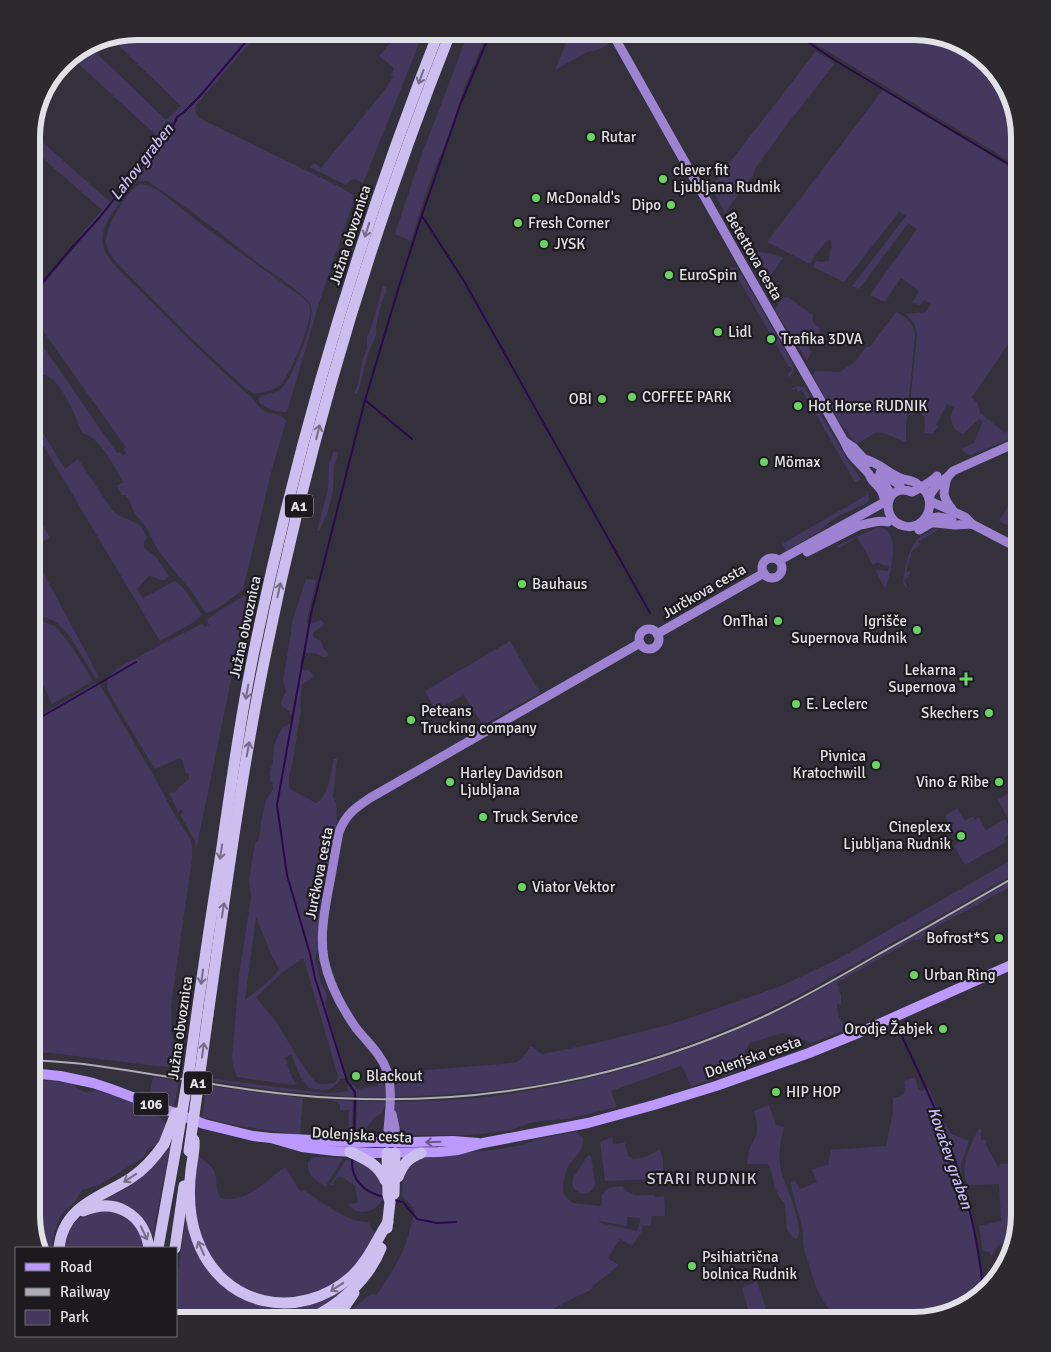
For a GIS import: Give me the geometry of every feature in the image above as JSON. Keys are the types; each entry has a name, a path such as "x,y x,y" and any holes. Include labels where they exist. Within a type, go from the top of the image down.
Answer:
{"highway":[{"name":"Južna obvoznica","path":"175,1247 191,1151 202,1014 232,778 253,657 281,531 312,406 344,301 402,128 436,40"},
{"name":"Južna obvoznica","path":"158,1247 265,659 294,524 354,305 387,204 448,40"},
{"path":"59,1247 63,1231 69,1220 82,1206 140,1172 164,1144 174,1121 184,1078 189,1071"},
{"path":"323,1312 334,1306 359,1282 379,1253 388,1222 391,1193 391,1148"},
{"path":"353,1149 376,1166 384,1177 391,1193"},
{"path":"191,1151 190,1201 198,1243 205,1258 220,1277 238,1291 252,1298 274,1303 288,1303 305,1301 326,1294 358,1270 370,1254 388,1222"},
{"path":"391,1193 404,1164 412,1156 421,1153"},
{"path":"74,1215 98,1206 112,1206 124,1210 134,1216 141,1225 149,1247"},
{"path":"340,1312 352,1299 359,1282"}],"main road":[{"name":"Dolenjska cesta","path":"391,1148 421,1153 458,1150 602,1119 654,1105 744,1077 809,1053 1011,965"},
{"name":"Dolenjska cesta","path":"40,1074 93,1083 111,1088 204,1124 308,1148 391,1148 453,1141 483,1144"}],"street":[{"name":"Betettova cesta","path":"616,40 851,456 869,474 873,482 887,497"},
{"name":"Betettova cesta","path":"844,441 882,474 900,485 918,486"},
{"path":"912,530 914,521 922,515 934,488 950,475 1011,446"},
{"name":"Betettova cesta","path":"864,459 874,461 899,478 918,486"},
{"path":"781,563 898,491 912,492 918,486 946,471 950,475"},
{"path":"950,475 944,493 946,501 954,511"},
{"path":"887,497 900,485"},
{"path":"918,486 923,498 928,503 954,511 966,517 972,524"},
{"path":"887,497 888,518"},
{"path":"912,530 925,519 928,513 928,503"},
{"path":"781,563 875,516 888,518 912,530 931,523 972,524"},
{"path":"925,519 938,516 972,524 1011,544"},
{"path":"775,558 781,563 782,571 776,577 770,578 764,573 762,567 766,560 775,558"},
{"name":"Jurčkova cesta","path":"657,634 764,573"},
{"path":"651,629 657,634 658,641 654,647 646,648 640,643 640,636 644,630 651,629"},
{"name":"Jurčkova cesta","path":"391,1148 389,1084 386,1067 340,1002 323,956 324,918 343,822 349,813 370,798 640,643"}],"green space":[{"path":"131,40 252,40 196,105 197,114 203,120 340,187 353,195 354,200 319,303 287,412 269,409 259,402 259,398 283,387 298,360 312,313 311,306 303,296 191,211 147,181 139,181 129,188 111,215 104,230 102,240 105,252 120,272 264,411 281,416 286,421 272,469 243,589 231,599 206,613 192,592 159,552 146,527 135,514 129,500 125,495 122,495 117,486 123,482 111,461 94,440 82,433 59,386 40,373 40,342 117,453 120,452 123,456 126,453 124,449 126,447 40,327 40,288 81,240 79,236 102,210 40,156 40,140 110,202 160,139 76,62 94,50 166,120 181,106 116,43"},
{"path":"392,40 420,40 363,183 355,179 350,180 346,185 310,167 314,163 321,168 393,77 391,74 394,70 393,67 379,56"},
{"path":"466,40 484,40 464,88 411,241 395,234 419,162"},
{"path":"568,40 606,40 608,45 587,52 555,70"},
{"path":"809,40 920,40 939,43 962,53 983,68 995,83 1004,100 1010,124 1011,163"},
{"path":"816,51 835,63 786,126 725,213 711,187"},
{"path":"883,90 1011,168 1011,340 972,397 978,404 980,413 1005,433 1011,427 1011,438 971,455 961,449 974,443 983,421 979,419 963,434 960,433 952,423 951,416 954,408 947,404 936,425 938,427 932,434 924,433 925,417 920,413 909,415 917,335 914,323 906,314 926,312 931,304 924,300 920,305 912,303 918,290 901,278 885,302 870,295 917,229 908,223 859,289 852,286 906,216 899,212 844,282 813,267 816,261 829,261 830,249 832,248 831,241 828,240 825,243 810,264 767,242"},
{"path":"141,184 150,186 162,193 309,304 310,313 305,334 289,372 279,386 259,393 252,393 246,389 191,338 115,261 108,250 106,237 118,210 130,193"},
{"path":"756,252 763,252 783,258 764,285 748,257"},
{"path":"733,267 742,275 792,362 794,371 790,377 788,373 792,371 791,367 789,367 735,273 730,276 728,272 722,275 724,279 721,281 717,279 719,275"},
{"path":"383,286 386,287 386,292 376,325 376,335 368,354 359,389 357,394 354,394 367,348 367,337"},
{"path":"788,297 813,315 814,323 820,328 820,333 816,334 809,341 811,352 807,361 775,310 782,300"},
{"path":"896,312 909,321 915,336 906,442 877,432 856,444 839,422 813,376 815,371 840,372 856,361 866,347 870,347"},
{"path":"799,386 805,388 850,464 861,479 855,482 802,390 798,392 796,388 793,390 792,388"},
{"path":"40,429 65,469 78,459 112,510 136,523 144,531 147,538 144,541 144,548 156,557 169,576 163,580 149,576 137,589 143,598 175,581 184,589 202,615 194,622 160,641 40,440"},
{"path":"334,451 338,453 334,466 333,491 327,514 319,531 317,531 328,490 329,465"},
{"path":"866,491 868,492 869,499 867,503 831,521 812,536 811,534 809,538 786,551 782,544 867,495"},
{"path":"1011,502 1011,527 999,521"},
{"path":"40,520 50,538 40,543"},
{"path":"876,528 884,529 890,534 892,542 892,563 885,589 876,571 888,571 889,566 878,562 873,565 857,537 839,548 837,546"},
{"path":"938,529 935,533 933,532 921,541 919,540 918,542 921,544 911,552 909,563 907,564 907,572 910,572 904,580 906,588 903,582 906,565 911,549 919,538"},
{"path":"40,567 99,677 96,679 77,647 60,625 40,616"},
{"path":"306,579 316,580 307,623 310,624 321,620 324,623 322,627 316,630 313,637 321,641 328,655 325,657 305,653 302,656 300,667 304,670 309,670 313,675 311,679 302,684 301,710 289,780 290,789 316,803 327,789 334,759 337,759 333,797 336,803 337,821 323,888 318,947 315,959 321,983 326,993 325,1003 346,1078 340,1079 334,1087 327,1090 309,1088 301,1078 291,1054 285,1058 292,1078 297,1084 291,1085 237,1077 232,1059 239,976 251,897 249,880 255,843 259,839 266,800 273,789 270,771 273,762 274,745 282,728 290,724 293,718 289,711 282,706 281,702 286,691 283,681 292,622","holes":["256,917 279,969 271,979 245,1000","302,959 304,960 338,1076 336,1082 321,1084 313,1080 278,1025 256,997 283,972"]},
{"path":"244,596 248,598 196,850 195,841 180,815 183,812 181,809 178,812 169,793 175,792 189,779 189,774 185,772 183,761 180,758 155,769 113,700 107,688 108,678 116,669 164,643 202,624 205,627 209,625 207,620"},
{"path":"40,620 55,626 70,644 93,681 52,704 40,678"},
{"path":"510,641 540,693 483,725 464,695 435,710 425,691"},
{"path":"95,683 100,685 158,783 175,816 191,840 192,859 171,1005 172,1034 177,1056 177,1063 173,1067 40,1052 40,716"},
{"path":"1011,791 1011,815 1007,817 998,800"},
{"path":"957,808 965,821 973,816 975,820 979,817 986,830 1005,819 1011,833 1004,838 1006,842 965,865 954,846 960,842 945,816"},
{"path":"1011,860 1011,876 796,997 740,1023 683,1046 624,1065 564,1080 479,1092 394,1097 395,1087 399,1080 416,1071 514,1063 522,1058 531,1046 543,1054 668,1025 781,986 838,959"},
{"path":"1011,881 1011,887 937,926 931,933 916,941 914,939 837,983 841,995 841,1005 837,1004 838,1015 846,1030 811,1043 782,1033 750,1043 744,1053 740,1070 691,1086 681,1066 611,1091 617,1107 567,1119 530,1123 512,1130 467,1135 408,1135 400,1128 396,1121 394,1102 477,1098 560,1085 601,1076 681,1051 721,1036 798,1002"},
{"path":"153,1077 179,1081 174,1107 149,1097"},
{"path":"915,1077 918,1088 922,1092 929,1088 940,1117 951,1134 969,1141 961,1164 961,1175 969,1204 984,1283 968,1296 939,1309 914,1312 832,1312 823,1301 816,1287 804,1249 802,1225 790,1182 795,1181 800,1189 817,1182 812,1170 828,1165 831,1150 886,1146 893,1112 893,1098 904,1095 904,1081"},
{"path":"207,1078 325,1093 348,1091 347,1087 349,1086 353,1091 353,1097 271,1090 207,1080"},
{"path":"40,1080 70,1083 87,1093 96,1090 144,1107 157,1114 167,1125 159,1144 148,1149 144,1157 99,1185 82,1190 74,1203 60,1217 51,1247 45,1247 40,1215"},
{"path":"378,1081 386,1089 386,1097 357,1097 351,1085 354,1085 357,1089 378,1086"},
{"path":"207,1086 303,1098 300,1135 239,1126 202,1117"},
{"path":"333,1100 353,1101 352,1134 348,1134 349,1110 340,1110 340,1105"},
{"path":"357,1101 386,1102 382,1113 374,1118 362,1134 356,1135"},
{"path":"769,1105 776,1125 784,1127 781,1137 780,1165 797,1215 799,1233 797,1239 793,1238 787,1230 785,1204 779,1197 768,1164 747,1164 749,1150 757,1134 754,1111"},
{"path":"979,1128 981,1130 981,1140 986,1140 986,1145 999,1169 1000,1164 1011,1163 1011,1215 1008,1240 1006,1245 1003,1242 997,1246 992,1256 989,1252 983,1251 979,1226 1001,1221 999,1184 968,1185 964,1171 972,1141"},
{"path":"576,1132 583,1138 583,1142 581,1150 568,1166 563,1185 563,1191 573,1203 600,1206 602,1195 607,1190 623,1186 625,1192 630,1192 634,1195 664,1196 665,1216 652,1216 651,1226 642,1225 642,1231 632,1246 620,1239 608,1258 619,1265 593,1286 591,1290 549,1312 349,1312 368,1296 376,1295 393,1270 403,1250 415,1212 402,1196 403,1176 408,1164 424,1157 523,1145 538,1139","holes":["627,1217 640,1218 637,1231 600,1223 599,1221 627,1226"]},
{"path":"612,1137 613,1144 625,1143 628,1156 633,1159 646,1157 660,1149 663,1161 663,1175 660,1178 652,1179 605,1180 600,1142"},
{"path":"167,1146 171,1147 152,1238 146,1228 97,1200"},
{"path":"197,1155 214,1170 221,1198 239,1198 248,1194 285,1167 301,1192 303,1190 343,1215 368,1222 375,1233 356,1268 322,1292 276,1300 234,1285 205,1251 194,1211"},
{"path":"588,1155 591,1156 595,1184 590,1192 582,1194 574,1189 572,1183"},
{"path":"317,1157 342,1158 325,1187 312,1177 309,1171 308,1162"},
{"path":"346,1160 362,1162 381,1178 383,1198 378,1206 370,1211 356,1211 348,1204 358,1201 355,1186 344,1178 338,1177 333,1185 330,1185"},
{"path":"104,1208 130,1217 146,1247 64,1247 70,1230 76,1220"},
{"path":"186,1216 216,1276 288,1307 363,1270 340,1295 314,1312 178,1312 178,1272"},
{"path":"757,1281 767,1312 739,1312 748,1309 742,1288"}],"waterway":[{"name":"Lahov graben","path":"40,285 99,218 158,147 162,139 170,133 177,117 200,96 247,40"},
{"path":"354,1139 355,1092 347,1081 315,978 287,875 277,805 311,614 365,400 422,215 460,105 487,40"},
{"path":"804,40 836,61 1011,166"},
{"path":"422,216 464,281 650,613"},
{"path":"365,400 412,439"},
{"name":"Lahov graben","path":"40,718 136,662"},
{"name":"Kovačev graben","path":"897,1026 934,1106 955,1161 971,1217 982,1285"},
{"path":"352,1159 354,1174 360,1184 370,1192 384,1197"},
{"path":"393,1200 403,1202 417,1219 437,1223 456,1222"}],"railway":[{"path":"40,1061 115,1068 273,1093 337,1098 393,1099 448,1097 504,1092 558,1083 666,1055 718,1036 769,1014 825,985 1011,879"}],"place":[{"name":"Rutar","path":"591,137"},
{"name":"clever fit Ljubljana Rudnik","path":"663,179"},
{"name":"McDonald's","path":"536,198"},
{"name":"Dipo","path":"671,205"},
{"name":"Fresh Corner","path":"518,223"},
{"name":"JYSK","path":"544,244"},
{"name":"EuroSpin","path":"669,275"},
{"name":"Lidl","path":"718,332"},
{"name":"Trafika 3DVA","path":"771,339"},
{"name":"COFFEE PARK","path":"632,397"},
{"name":"OBI","path":"602,399"},
{"name":"Hot Horse RUDNIK","path":"798,406"},
{"name":"Mömax","path":"764,462"},
{"name":"Bauhaus","path":"522,584"},
{"name":"OnThai","path":"778,621"},
{"name":"Igrišče Supernova Rudnik","path":"917,630"},
{"name":"Lekarna Supernova","path":"966,679"},
{"name":"E. Leclerc","path":"796,704"},
{"name":"Skechers","path":"989,713"},
{"name":"Peteans Trucking company","path":"411,720"},
{"name":"Pivnica Kratochwill","path":"876,765"},
{"name":"Harley Davidson Ljubljana","path":"450,782"},
{"name":"Vino & Ribe","path":"999,782"},
{"name":"Truck Service","path":"483,817"},
{"name":"Cineplexx Ljubljana Rudnik","path":"961,836"},
{"name":"Viator Vektor","path":"522,887"},
{"name":"Bofrost*S","path":"999,938"},
{"name":"Urban Ring","path":"914,975"},
{"name":"Orodje Žabjek","path":"943,1029"},
{"name":"Blackout","path":"356,1076"},
{"name":"HIP HOP","path":"776,1092"},
{"name":"Psihiatrična bolnica Rudnik","path":"692,1266"}],"district":[{"name":"STARI RUDNIK","path":"702,1179"}]}
